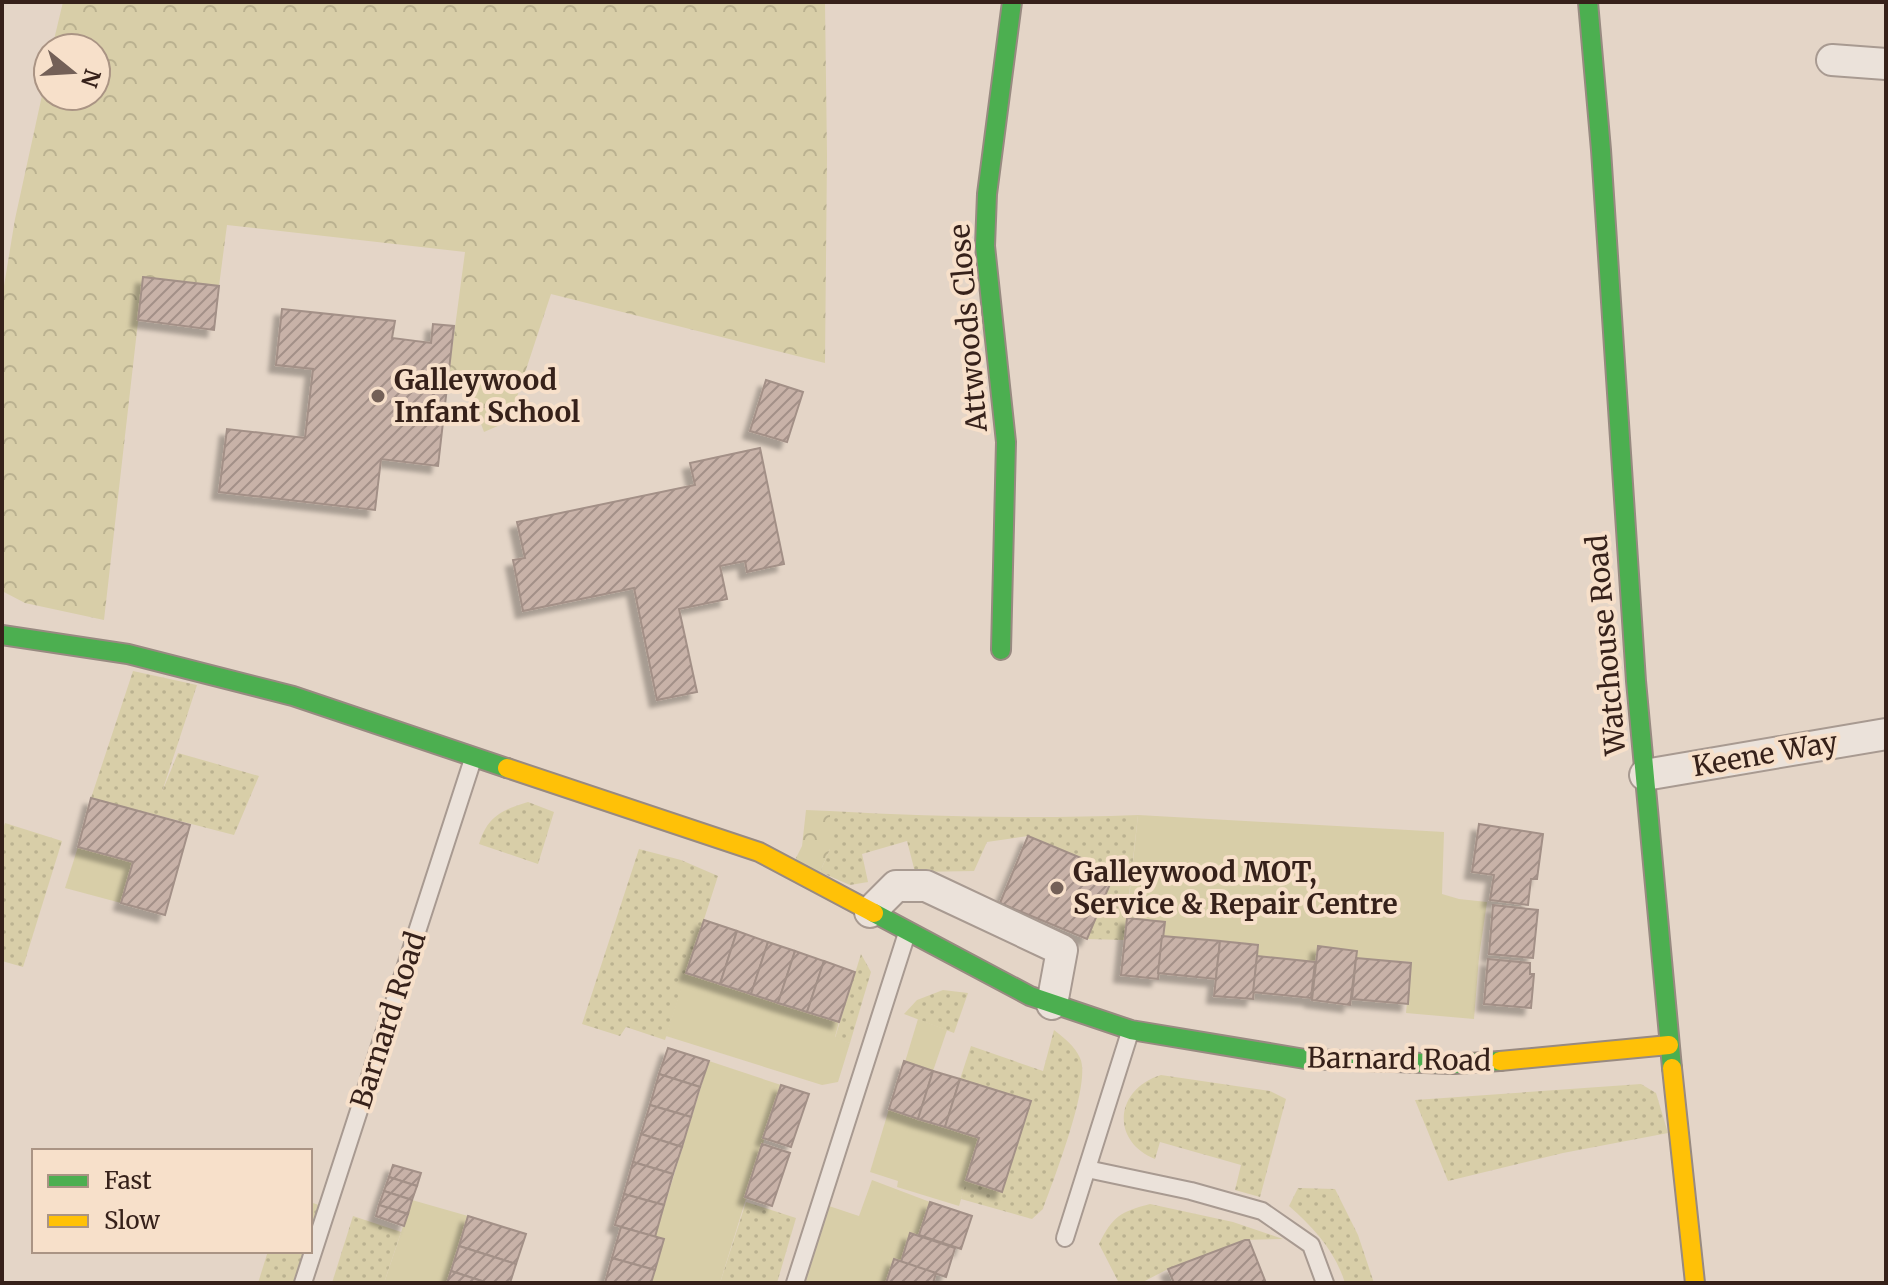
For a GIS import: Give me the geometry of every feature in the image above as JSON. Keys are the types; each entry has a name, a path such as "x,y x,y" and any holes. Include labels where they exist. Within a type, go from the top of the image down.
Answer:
{"street":[{"name":"Attwoods Close","path":"1001,650 1006,442 985,246 987,194 1012,2"},
{"name":"Watchouse Road","path":"1588,2 1604,187 1628,581 1669,1045 1695,1283"},
{"path":"1832,60 1886,64"},
{"name":"Barnard Road","path":"2,635 128,654 293,696 759,852 1030,996 1131,1030 1305,1059 1454,1064 1551,1058 1669,1045"},
{"name":"Keene Way","path":"1645,775 1886,734"},
{"path":"870,912 896,886 926,886 1062,950 1052,1004"}],"lane":[{"name":"Barnard Road","path":"303,1283 473,757"},
{"path":"795,1283 907,931"},
{"path":"1065,1238 1131,1030"},
{"path":"1087,1169 1191,1191 1262,1211 1311,1245 1325,1283"}],"green space":[{"path":"63,2 825,3 825,363 551,294 509,421 484,432 464,378 448,380 465,252 227,225 219,286 143,278 104,620 25,603 2,591 2,298 15,219 38,112 112,112 112,32 56,32"},
{"path":"133,671 197,685 162,792 178,753 259,776 234,835 91,798"},
{"path":"528,802 554,812 538,864 479,844 486,827 496,816"},
{"path":"806,810 830,811 830,849 820,872 794,862 802,846"},
{"path":"830,811 984,817 1138,815 1124,940 1087,939 1114,872 1028,836 987,842 974,871 915,872 907,841 862,854 868,882 850,885 820,872 830,849"},
{"path":"1138,815 1444,832 1442,894 1487,902 1474,1019 1406,1013 1411,962 1356,958 1357,951 1318,946 1315,962 1257,956 1257,944 1162,936 1164,922 1127,918"},
{"path":"5,823 62,841 23,967 2,961 2,832"},
{"path":"78,847 133,862 121,903 65,888"},
{"path":"639,849 681,860 718,876 665,1040 626,1027 620,1036 582,1024"},
{"path":"861,954 871,972 850,1043 835,1038"},
{"path":"686,973 839,1022 835,1037 850,1043 838,1082 822,1085 666,1036"},
{"path":"943,990 968,993 954,1033 904,1014 917,1000"},
{"path":"918,1019 947,1030 933,1071 905,1062"},
{"path":"1054,1030 1069,1042 1080,1058 1081,1088 1070,1132 1043,1209 1032,1219 961,1199 966,1180 1002,1191 1030,1102 960,1079 971,1046 1043,1071"},
{"path":"709,1061 781,1085 720,1283 651,1283 664,1240 655,1237"},
{"path":"1161,1075 1270,1091 1286,1099 1260,1197 1235,1190 1241,1165 1160,1142 1155,1159 1140,1151 1130,1140 1124,1116 1127,1103 1146,1082"},
{"path":"1641,1084 1656,1093 1668,1133 1563,1153 1448,1181 1415,1100"},
{"path":"889,1109 979,1138 959,1206 897,1187 898,1181 870,1172"},
{"path":"872,1180 930,1202 919,1235 910,1233 901,1262 886,1283 805,1283 829,1206 859,1216"},
{"path":"1298,1188 1335,1189 1358,1235 1374,1283 1345,1283 1323,1241 1289,1206"},
{"path":"412,1200 468,1216 447,1283 384,1283"},
{"path":"746,1202 796,1218 777,1283 720,1283"},
{"path":"312,1203 328,1208 303,1283 258,1283 267,1253 312,1253"},
{"path":"1150,1204 1233,1222 1283,1239 1244,1240 1168,1269 1141,1283 1119,1283 1099,1244 1118,1216"},
{"path":"353,1216 401,1232 384,1283 332,1283"}],"building":[{"path":"143,277 219,286 214,330 138,320"},
{"name":"Galleywood Infant School","path":"282,309 395,321 392,338 431,343 433,324 454,326 438,466 381,459 375,510 219,492 227,429 305,438 313,369 276,365"},
{"path":"766,380 803,392 787,442 750,431"},
{"path":"760,448 784,564 747,572 745,561 720,566 727,599 679,609 697,692 657,700 634,588 523,611 513,560 525,558 517,522 695,485 690,463"},
{"path":"91,798 190,825 165,915 121,903 133,862 78,847"},
{"path":"1479,824 1543,834 1537,879 1531,879 1528,905 1490,900 1494,875 1472,872"},
{"name":"Galleywood MOT, Service & Repair Centre","path":"1028,836 1115,872 1087,939 1000,903"},
{"path":"1493,905 1538,910 1533,958 1489,954"},
{"path":"1127,918 1165,922 1158,979 1121,975"},
{"path":"704,920 737,931 720,984 686,973"},
{"path":"737,931 768,942 751,994 720,984"},
{"path":"1162,936 1220,941 1216,979 1158,973"},
{"path":"1220,941 1258,945 1253,999 1214,996"},
{"path":"768,942 795,951 778,1003 751,994"},
{"path":"1318,946 1357,951 1350,1005 1312,1000"},
{"path":"795,951 824,961 807,1012 778,1003"},
{"path":"1257,956 1315,962 1311,998 1253,992"},
{"path":"1356,958 1411,963 1408,1004 1352,999"},
{"path":"1488,959 1530,963 1530,974 1534,974 1531,1008 1484,1004"},
{"path":"824,961 855,972 839,1022 807,1012"},
{"path":"668,1048 709,1061 700,1087 659,1074"},
{"path":"904,1061 933,1071 918,1119 889,1109"},
{"path":"933,1071 960,1079 945,1127 918,1119"},
{"path":"659,1074 700,1087 691,1117 650,1105"},
{"path":"960,1079 1031,1101 1002,1192 966,1180 979,1138 945,1127"},
{"path":"781,1085 809,1094 791,1147 763,1138"},
{"path":"650,1105 691,1117 682,1147 641,1134"},
{"path":"641,1134 682,1147 673,1174 633,1162"},
{"path":"762,1144 790,1153 772,1206 745,1197"},
{"path":"633,1162 673,1174 664,1205 624,1194"},
{"path":"393,1165 421,1173 417,1186 389,1177"},
{"path":"389,1177 417,1186 412,1200 384,1191"},
{"path":"384,1191 412,1200 408,1214 379,1205"},
{"path":"624,1194 664,1205 655,1237 615,1225"},
{"path":"930,1202 972,1216 961,1249 919,1235"},
{"path":"379,1205 408,1214 404,1226 376,1216"},
{"path":"468,1216 526,1234 516,1264 459,1246"},
{"path":"621,1227 664,1239 655,1270 612,1258"},
{"path":"910,1233 955,1248 946,1277 901,1262"},
{"path":"1249,1240 1266,1283 1174,1283 1168,1269"},
{"path":"459,1246 516,1264 510,1283 488,1283 451,1271"},
{"path":"612,1258 655,1270 651,1283 605,1283"},
{"path":"894,1259 936,1273 933,1283 886,1283"},
{"path":"451,1271 488,1283 447,1283"}],"traffic: fast":[{"path":"1001,650 1006,442 985,246 987,194 1012,2"},
{"path":"1588,2 1601,150 1636,681 1672,1068"},
{"path":"2,635 128,654 293,696 507,768"},
{"path":"874,913 1030,996 1131,1030 1305,1059 1454,1064 1500,1061"}],"traffic: slow":[{"path":"507,768 759,852 874,913"},
{"path":"1500,1061 1669,1045"},
{"path":"1672,1068 1695,1283"}],"place":[{"name":"Galleywood Infant School","path":"378,396"},
{"name":"Galleywood MOT, Service & Repair Centre","path":"1057,888"}]}
